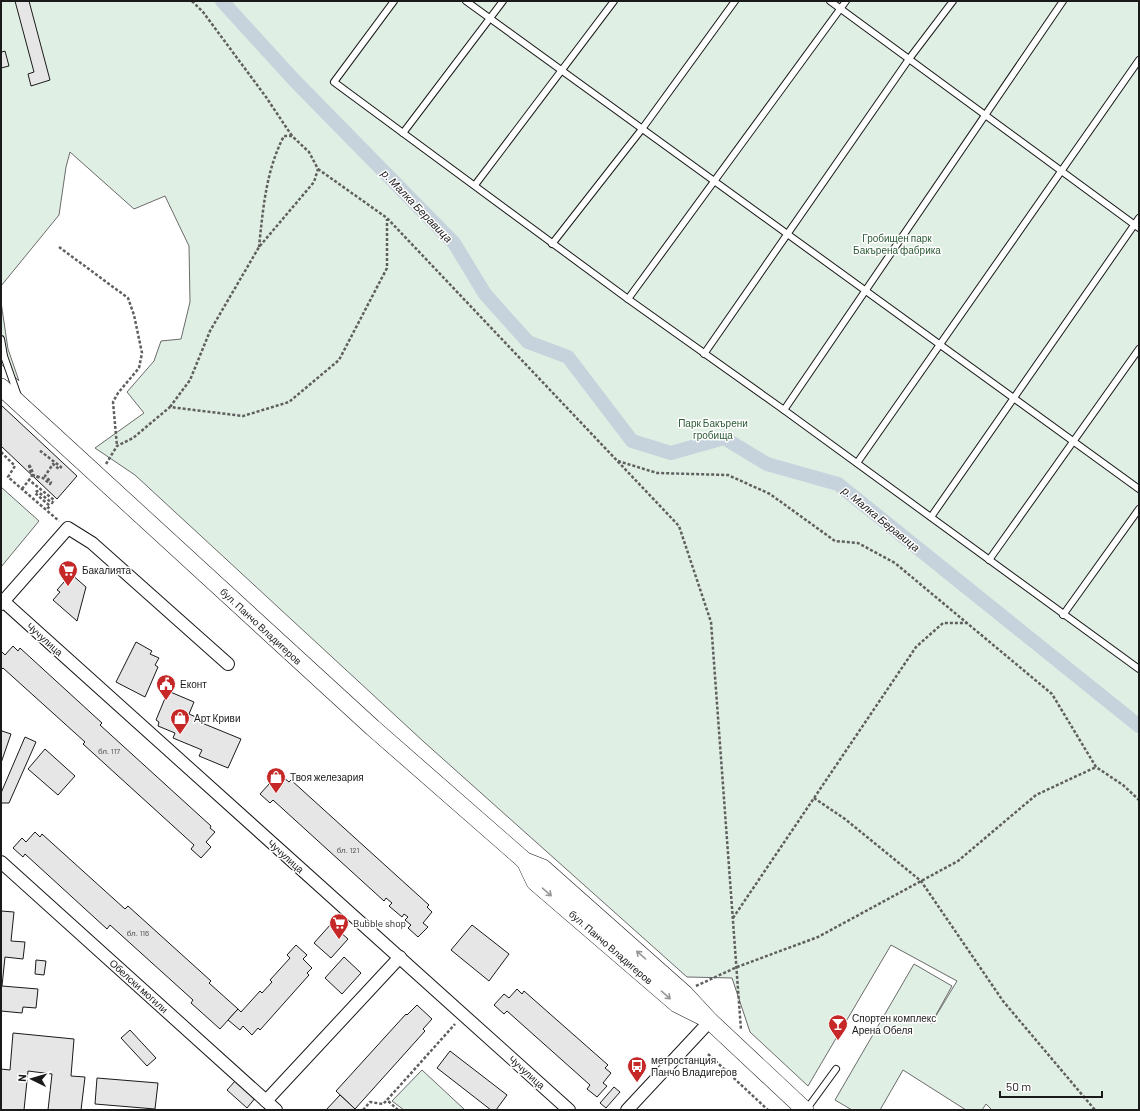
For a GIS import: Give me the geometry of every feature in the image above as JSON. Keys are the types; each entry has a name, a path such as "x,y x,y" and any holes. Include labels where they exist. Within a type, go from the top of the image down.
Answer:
{"street":[{"name":"бул. Панчо Владигеров","path":"1,387 372,728 525,861 542,868 686,994 710,1021 806,1110"},
{"path":"2,603 68,528 92,543 228,664"},
{"name":"Чучулица","path":"2,603 569,1110"},
{"name":"Обелски могили","path":"1,862 276,1110"},
{"path":"266,1101 400,958"},
{"path":"627,1110 710,1021"}],"lane":[{"path":"394,1 334,82 475,185 552,244 784,410 1139,669"},
{"path":"466,1 1139,490"},
{"path":"403,133 503,1"},
{"path":"475,185 614,1"},
{"path":"552,244 642,129 734,1"},
{"path":"830,1 1137,226"},
{"path":"628,299 846,1"},
{"path":"704,354 909,59 954,1"},
{"path":"784,410 1063,1"},
{"path":"857,463 1139,60"},
{"path":"931,517 1137,226 1139,218"},
{"path":"1,339 4,356 22,407"},
{"path":"989,560 1139,349"},
{"path":"1063,615 1139,509"},
{"path":"806,1110 836,1069"}],"path":[{"path":"192,1 203,12 266,97 292,136 309,152 318,168 387,218 679,526 711,622 741,1034"},
{"path":"259,247 264,198 278,148 284,136 292,136"},
{"path":"99,476 117,446 133,438 170,407 190,380 210,331 259,247 314,182 318,168"},
{"path":"170,407 243,416 289,402 339,360 387,268 387,218"},
{"path":"59,247 128,298 134,315 142,353 139,368 118,393 113,402 117,446"},
{"path":"32,475 43,478 50,484 52,482 44,476 53,464 59,469 61,467 39,450"},
{"path":"1,452 15,466 8,477 68,528"},
{"path":"617,461 657,473 728,475 770,494 835,541 858,543 895,563 1052,694 1096,766 1124,785 1139,800"},
{"path":"29,465 32,475"},
{"path":"22,489 32,475"},
{"path":"29,480 54,500 52,503 37,491 35,493 50,506 46,510"},
{"path":"733,918 916,647 943,623 967,623"},
{"path":"691,988 737,967 818,936 958,861 1036,795 1096,766"},
{"path":"814,798 845,819 921,881 1003,1001 1095,1110"},
{"path":"363,1110 370,1102 383,1104 463,1014"},
{"path":"708,1054 768,1110"},
{"path":"387,1100 398,1110"}],"green space":[{"name":"Парк Бакърени гробища","path":"1,1 1139,1 1139,1110 992,1110 986,1104 982,1110 966,1110 903,1070 880,1110 852,1110 835,1100 914,964 952,986 931,1024 957,981 891,945 808,1086 750,1032 732,978 687,977 424,742 135,475 95,448 144,413 127,392 154,361 161,341 181,339 190,302 189,246 165,196 134,209 70,152 66,167 59,215 1,286"},
{"path":"1,302 8,349 19,381 1,364"},
{"path":"1,487 39,521 1,567"},
{"path":"422,1070 465,1110 404,1110 392,1101"}],"building":[{"path":"15,1 29,1 50,80 31,86 28,74 34,72"},
{"path":"1,50 2,52 5,51 9,66 1,68"},
{"path":"1,405 77,476 57,499 1,446"},
{"path":"71,574 86,587 77,621 53,600 60,592 57,590"},
{"path":"136,642 152,651 150,654 159,658 155,665 158,667 145,697 116,682"},
{"path":"13,646 18,651 20,648 102,723 100,725 211,826 210,828 215,832 206,842 211,847 201,858 191,849 194,845 83,744 85,742 3,668 1,670 1,651 5,655"},
{"path":"168,691 194,702 189,714 203,720 202,723 241,739 228,768 199,756 202,750 173,738 175,733 158,726 159,722 156,720"},
{"path":"2,731 11,734 1,763 1,734"},
{"path":"25,737 36,742 9,803 1,803 1,793"},
{"path":"45,749 75,776 58,795 28,769"},
{"path":"283,777 289,782 291,780 429,905 427,907 432,912 423,923 428,927 418,937 408,928 411,925 405,920 408,917 404,914 402,917 389,906 392,903 386,898 384,901 273,800 270,803 260,794 270,783 274,786"},
{"path":"35,832 40,837 42,834 125,909 128,906 211,981 209,983 238,1009 220,1029 191,1003 193,1000 110,925 107,929 25,854 23,857 13,848 22,838 26,842"},
{"path":"1,911 14,912 11,941 25,942 23,959 5,957 2,986 38,989 36,1008 23,1007 22,1013 1,1011"},
{"path":"331,924 348,939 331,958 314,943"},
{"path":"472,925 509,954 489,981 451,950"},
{"path":"296,945 307,955 303,959 312,968 307,973 309,975 260,1030 258,1028 252,1035 243,1026 240,1030 228,1020 238,1009 241,1012 260,991 262,993 272,982 270,980 290,958 287,955"},
{"path":"344,957 361,973 342,994 325,978"},
{"path":"36,960 46,961 44,975 35,974"},
{"path":"517,989 522,994 524,991 608,1065 605,1068 611,1073 603,1083 607,1086 597,1097 587,1089 590,1085 507,1011 504,1014 494,1005 504,994 509,998"},
{"path":"417,1005 432,1019 423,1029 425,1031 355,1109 336,1091 406,1014 407,1015"},
{"path":"130,1030 156,1058 147,1066 121,1038"},
{"path":"13,1033 74,1039 71,1076 85,1077 81,1110 48,1110 52,1074 28,1071 24,1110 1,1110 1,1069 10,1070"},
{"path":"450,1051 507,1095 496,1110 491,1110 437,1068"},
{"path":"97,1078 158,1083 155,1109 95,1104"},
{"path":"236,1080 256,1097 247,1108 227,1090"},
{"path":"614,1087 620,1092 606,1108 600,1103"},
{"path":"340,1095 355,1109 326,1110"}],"waterway":[{"name":"р. Малка Беравица","path":"222,1 295,81 454,243 485,294 528,342 568,357 632,441 671,453 724,438 767,464 838,484 1139,726"}],"place":[{"name":"Бакалията","path":"68,587"},
{"name":"Еконт","path":"166,701"},
{"name":"Арт Криви","path":"180,735"},
{"name":"Твоя железария","path":"276,794"},
{"name":"Bubble shop","path":"339,940"},
{"name":"Спортен комплекс Арена Обеля","path":"838,1041"},
{"name":"метростанция Панчо Владигеров","path":"637,1083"}],"park label":[{"name":"Гробищен парк Бакърена фабрика","path":"897,244"}]}
